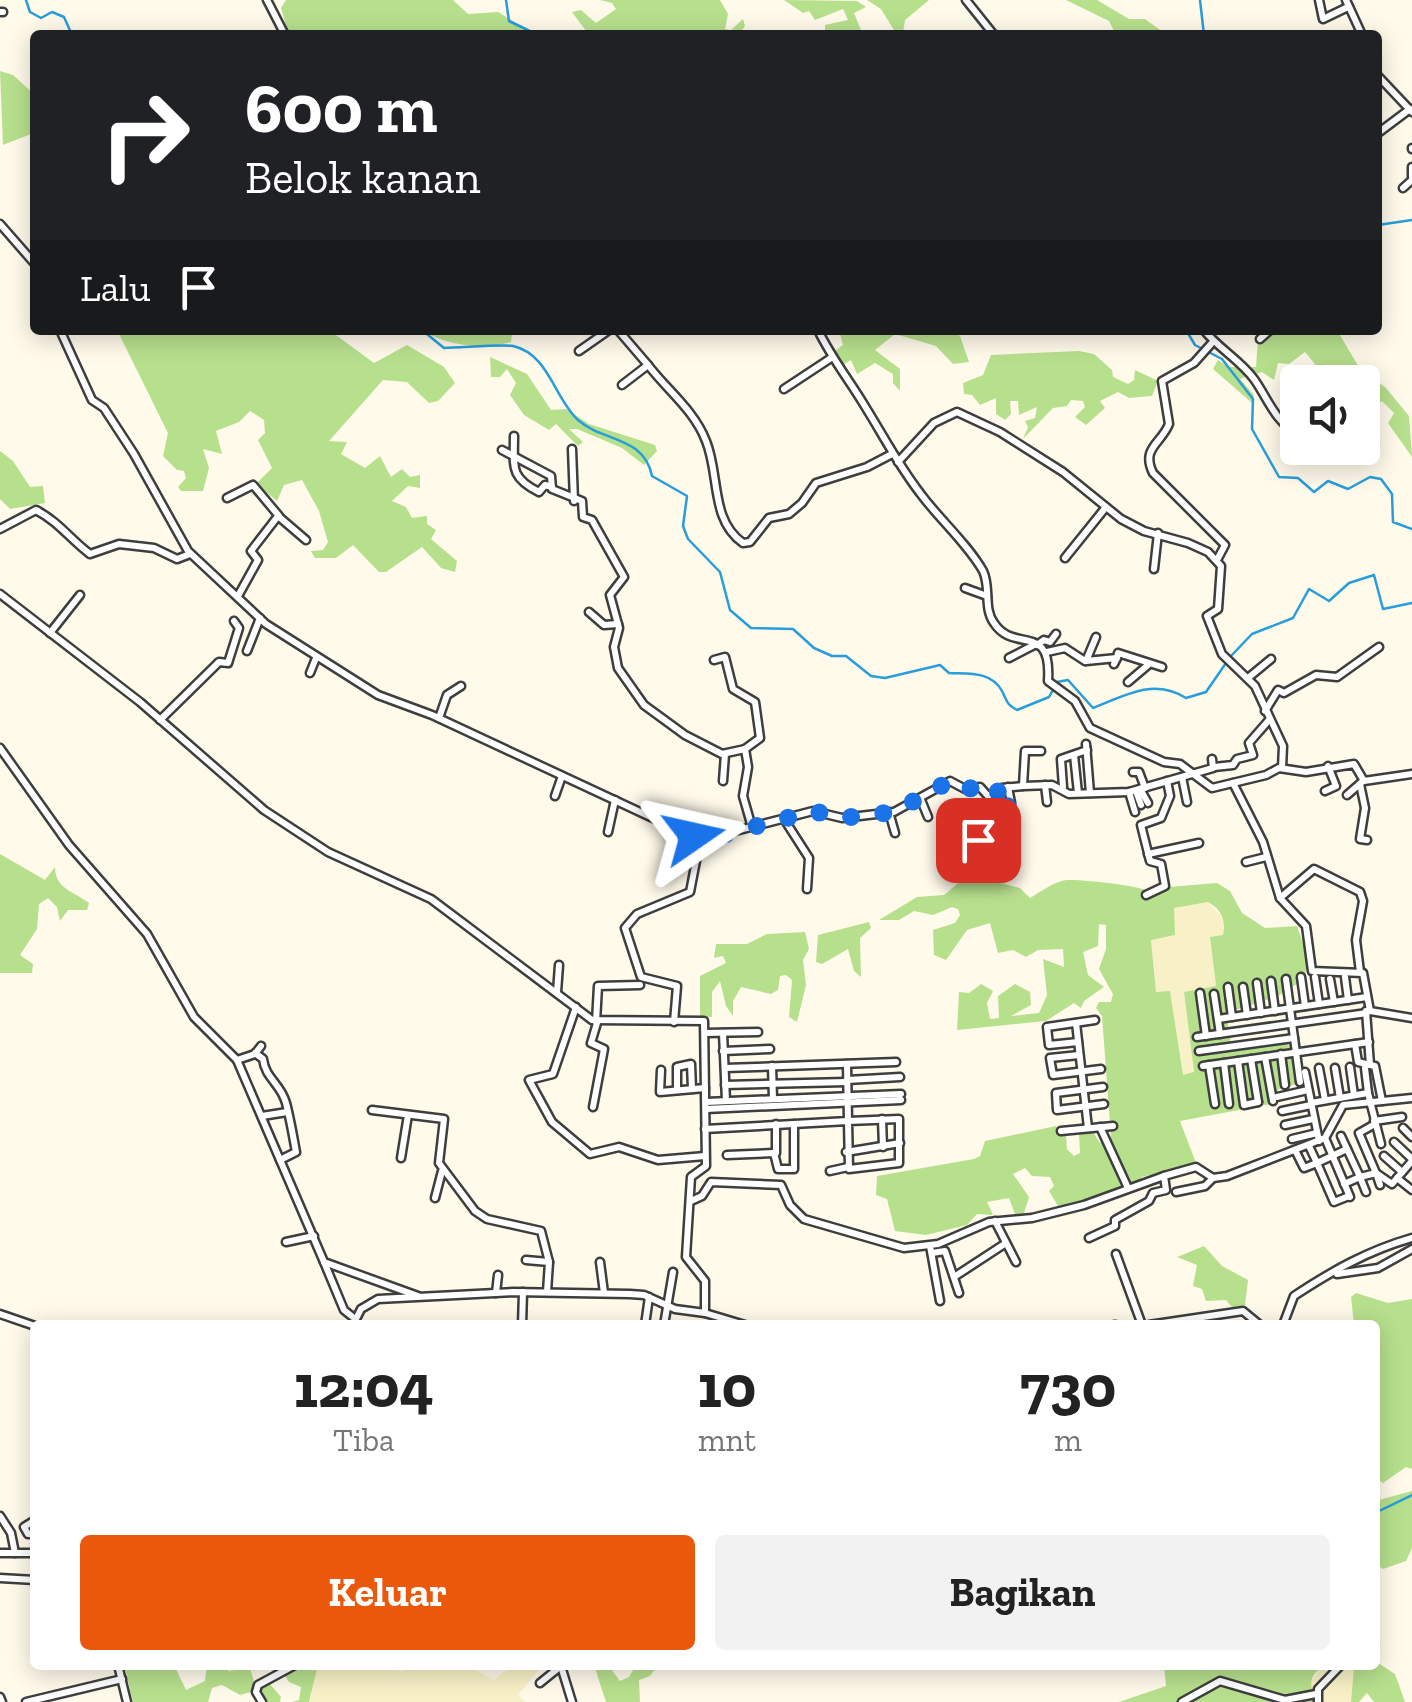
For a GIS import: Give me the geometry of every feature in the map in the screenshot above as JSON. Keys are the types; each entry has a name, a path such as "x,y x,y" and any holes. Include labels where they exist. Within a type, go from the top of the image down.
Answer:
{"street":[{"path":"267,0 282,30"},
{"path":"966,0 990,30"},
{"path":"1319,0 1323,19 1347,4 1360,30"},
{"path":"1382,79 1408,100 1411,111 1382,130"},
{"path":"1404,188 1412,179 1412,168"},
{"path":"0,224 30,258"},
{"path":"62,335 92,400 104,408 134,454 190,554 260,618 316,658 370,686 378,695 439,718 700,840 818,810 836,817 882,811 920,800 938,787 954,782 965,794 980,787 988,796 1008,787 1044,785 1063,789"},
{"path":"579,351 602,335"},
{"path":"622,335 700,428 712,461 720,510 732,534 745,544 770,518 790,513 815,484 867,468 892,454"},
{"path":"820,335 892,454 980,566 996,627 1036,643 1046,652 1055,687 1074,701 1090,728 1164,762 1180,764 1186,776 1188,802"},
{"path":"1209,335 1211,344 1250,374 1280,417"},
{"path":"1260,339 1264,335"},
{"path":"1211,344 1194,363 1162,381 1169,424 1150,448 1149,460 1153,473 1225,544 1218,560 1218,609 1206,618 1265,710 1283,746 1285,768 1291,779"},
{"path":"784,389 831,358"},
{"path":"622,385 648,365"},
{"path":"898,462 934,423 957,412 1014,440 1134,526 1158,532 1218,560"},
{"path":"514,436 512,469 520,481 539,492 545,485 584,502 582,516 593,521 623,576 610,595 618,624 614,652 627,684 654,715 724,754 746,749 760,738 755,702 733,689 726,659 714,660"},
{"path":"572,449 574,500"},
{"path":"502,450 551,476 552,487"},
{"path":"227,498 253,485 306,540"},
{"path":"1066,558 1106,507"},
{"path":"0,529 36,510 63,526 73,542 92,554 116,544 154,548 177,559 190,554"},
{"path":"238,596 258,560 251,551 280,516"},
{"path":"1154,569 1158,532"},
{"path":"965,588 987,596"},
{"path":"0,594 294,830 328,852 431,898 596,1022 704,1021 706,1156 703,1170 691,1177 686,1258 705,1281 704,1312"},
{"path":"50,633 80,595"},
{"path":"589,612 604,625 618,624"},
{"path":"247,651 260,618"},
{"path":"160,720 201,676 219,662 228,663 239,628 234,621"},
{"path":"1010,658 1036,643 1050,642 1056,634"},
{"path":"1086,660 1096,637"},
{"path":"1265,710 1278,690 1284,693 1316,675 1337,677 1380,646"},
{"path":"1046,652 1065,648 1086,660 1116,661 1118,654 1162,667"},
{"path":"310,673 316,658"},
{"path":"1248,678 1271,660"},
{"path":"1128,682 1148,664"},
{"path":"439,718 446,695 461,686"},
{"path":"1090,793 1087,747 1060,760 1067,794 1078,793 1090,793 1138,790 1186,776 1213,763 1233,766 1236,760 1253,755 1249,743 1269,720"},
{"path":"0,748 69,845 147,934 194,1017 236,1060 344,1310 352,1320"},
{"path":"746,749 748,767 743,796 751,824"},
{"path":"1024,786 1022,757 1027,750 1041,751"},
{"path":"723,781 724,754"},
{"path":"1074,755 1078,793"},
{"path":"1186,776 1212,788 1285,768 1306,772 1352,762 1361,782 1365,808 1360,840 1367,840"},
{"path":"1324,791 1336,786 1328,766"},
{"path":"1132,772 1139,772 1141,807 1138,790"},
{"path":"1347,794 1361,782 1412,774"},
{"path":"555,796 562,776"},
{"path":"1146,895 1165,886 1160,863 1152,862 1148,854 1141,824 1162,817 1170,796 1167,781"},
{"path":"1233,783 1256,825 1280,898 1306,926 1312,971 1360,975"},
{"path":"1044,785 1046,802"},
{"path":"970,850 972,842 982,838 985,822 1011,804 1008,787"},
{"path":"608,832 615,800"},
{"path":"920,800 928,817"},
{"path":"836,807 836,817"},
{"path":"882,811 895,833"},
{"path":"783,818 809,858 808,889"},
{"path":"674,1022 677,986 642,977 626,928 636,914 690,892 700,840"},
{"path":"1148,854 1199,842"},
{"path":"1246,862 1266,857"},
{"path":"1280,898 1314,869 1360,892 1363,901 1356,943 1367,1013 1369,1097 1381,1144"},
{"path":"558,992 559,966"},
{"path":"1315,976 1320,1004"},
{"path":"1345,977 1348,1000"},
{"path":"1301,978 1305,1006"},
{"path":"1286,979 1300,1082"},
{"path":"1330,980 1334,1002"},
{"path":"1271,981 1275,1010"},
{"path":"1257,983 1261,1013"},
{"path":"592,1107 604,1048 591,1043 598,986 640,985"},
{"path":"1228,987 1232,1017"},
{"path":"1243,987 1247,1015"},
{"path":"1200,993 1202,1036 1367,1013"},
{"path":"1214,994 1220,1034"},
{"path":"1218,1019 1365,997"},
{"path":"1365,997 1372,1012 1412,1018"},
{"path":"576,1007 553,1074 530,1080 552,1122 588,1153 618,1147 658,1160 706,1156"},
{"path":"1078,1042 1049,1046 1047,1027 1095,1020"},
{"path":"1076,1022 1088,1128"},
{"path":"704,1033 758,1032"},
{"path":"722,1033 726,1101"},
{"path":"1200,1051 1294,1038"},
{"path":"1215,1104 1206,1066 1369,1042"},
{"path":"1355,1044 1358,1062 1375,1066 1382,1100"},
{"path":"236,1060 258,1050 284,1098 296,1152 280,1160"},
{"path":"723,1051 770,1050"},
{"path":"1281,1054 1286,1085"},
{"path":"1079,1055 1050,1058 1053,1075 1101,1069"},
{"path":"1265,1056 1275,1099 1308,1090"},
{"path":"1238,1061 1244,1105 1258,1103 1251,1059"},
{"path":"725,1068 896,1062"},
{"path":"1224,1063 1229,1104"},
{"path":"677,1090 676,1067 691,1064 692,1089"},
{"path":"847,1064 848,1167"},
{"path":"772,1066 773,1099"},
{"path":"1350,1067 1354,1095"},
{"path":"1319,1068 1325,1100"},
{"path":"1334,1068 1340,1098"},
{"path":"661,1070 660,1092 705,1088"},
{"path":"1305,1072 1320,1138 1349,1197 1334,1202 1309,1146"},
{"path":"726,1085 900,1077"},
{"path":"1103,1088 1056,1093 1057,1110 1104,1104"},
{"path":"1282,1112 1354,1095 1382,1100 1412,1098"},
{"path":"706,1106 901,1097"},
{"path":"1176,1192 1207,1185 1213,1178 1309,1146 1320,1138 1340,1108 1369,1097"},
{"path":"706,1106 773,1099 848,1100"},
{"path":"372,1110 444,1120 436,1154 442,1170 478,1215 541,1231 548,1262 547,1292"},
{"path":"262,1116 286,1112"},
{"path":"400,1158 408,1115"},
{"path":"1380,1185 1359,1133 1374,1122 1402,1117"},
{"path":"706,1129 902,1119 899,1163 830,1170"},
{"path":"1286,1125 1314,1119"},
{"path":"882,1120 883,1147"},
{"path":"776,1124 778,1169 794,1169 794,1124"},
{"path":"1062,1131 1112,1126"},
{"path":"1100,1127 1128,1188"},
{"path":"1403,1128 1412,1137"},
{"path":"1341,1136 1366,1192"},
{"path":"1292,1139 1320,1138"},
{"path":"1394,1142 1407,1167 1412,1190"},
{"path":"846,1152 900,1143"},
{"path":"1296,1152 1304,1168 1348,1150"},
{"path":"726,1154 776,1154"},
{"path":"1384,1156 1407,1167"},
{"path":"931,1250 995,1221 1032,1218 1199,1167 1213,1178"},
{"path":"1376,1173 1390,1184 1407,1167"},
{"path":"435,1198 442,1170"},
{"path":"1344,1184 1376,1173"},
{"path":"1090,1238 1114,1226 1115,1220 1149,1201 1154,1194 1166,1190 1164,1176"},
{"path":"691,1201 702,1196 711,1182 781,1185 790,1205 804,1220 904,1248 945,1251 959,1292"},
{"path":"995,1221 1016,1262"},
{"path":"286,1242 314,1236"},
{"path":"1336,1274 1343,1259 1412,1238"},
{"path":"954,1277 1006,1243"},
{"path":"1379,1270 1412,1249"},
{"path":"931,1250 940,1301"},
{"path":"1116,1254 1144,1320"},
{"path":"526,1260 548,1262"},
{"path":"324,1261 418,1296"},
{"path":"600,1262 604,1293"},
{"path":"1285,1320 1296,1295 1336,1274 1389,1268"},
{"path":"664,1320 673,1272"},
{"path":"496,1293 498,1275"},
{"path":"522,1320 523,1292"},
{"path":"354,1320 378,1299 547,1292 649,1297 722,1320"},
{"path":"646,1320 649,1297"},
{"path":"1182,1320 1246,1311 1255,1320"},
{"path":"0,1314 30,1324"},
{"path":"0,1516 11,1534 14,1553"},
{"path":"0,1553 30,1553"},
{"path":"0,1578 30,1580"},
{"path":"119,1670 128,1702"},
{"path":"262,1702 256,1692 258,1685 286,1670"},
{"path":"540,1683 556,1670"},
{"path":"562,1670 572,1702"},
{"path":"1182,1702 1220,1681 1286,1700 1317,1698 1337,1670"},
{"path":"26,1702 122,1679"}],"shaded area":[{"path":"1208,902 1224,919 1223,935 1210,938 1216,987 1184,993 1194,1073 1183,1075 1171,996 1156,993 1151,940 1174,935 1174,908"},
{"path":"317,1670 475,1670 494,1680 507,1670 539,1670 518,1695 526,1702 310,1702"},
{"path":"1320,1670 1355,1670 1351,1702 1315,1702 1309,1693 1311,1681"}],"green space":[{"path":"286,0 453,0 468,14 498,12 528,30 287,30 281,8"},
{"path":"600,0 720,0 728,14 725,29 731,30 585,30 572,12 581,10 596,23 616,9 612,3"},
{"path":"784,0 857,1 866,7 854,13 861,30 825,30 825,25 848,20 843,9 815,20 809,11 803,13"},
{"path":"867,0 929,0 905,20 903,30 894,30 881,9"},
{"path":"1066,0 1097,0 1129,19 1145,19 1160,30 1114,30 1109,21"},
{"path":"743,19 742,30 731,30"},
{"path":"0,71 13,75 30,90 30,134 3,145"},
{"path":"119,335 336,335 374,363 407,345 444,367 455,383 438,401 429,403 407,382 383,380 329,441 347,442 341,454 365,468 380,456 391,477 402,469 410,477 420,475 420,488 408,486 392,501 406,507 412,518 427,516 427,524 436,530 431,539 457,561 455,572 441,568 422,547 386,572 379,572 353,545 336,558 315,558 311,551 323,550 328,542 319,511 302,480 284,485 277,501 256,484 272,468 258,440 265,433 264,420 250,411 239,422 216,431 222,454 203,449 209,468 203,491 181,491 178,487 186,478 184,471 177,470 163,456 168,433"},
{"path":"432,335 512,335 511,342 478,346"},
{"path":"840,335 894,335 875,350 900,369 900,391 893,383 893,374 875,363 857,374 851,360 841,366 835,351 843,345"},
{"path":"898,335 958,335 969,362 953,364 936,346"},
{"path":"1256,335 1340,335 1358,365 1316,365 1305,352 1289,364 1278,363 1274,380 1262,372 1240,379 1254,395 1252,403 1213,369 1218,360 1229,367 1256,367"},
{"path":"1079,351 1094,354 1112,370 1113,377 1128,384 1134,380 1135,370 1158,381 1152,396 1129,398 1118,392 1100,401 1105,408 1086,425 1075,417 1085,407 1083,401 1071,400 1067,406 1053,408 1023,439 1028,427 1025,421 1035,418 1037,407 1019,415 1018,401 1010,401 1011,414 1005,420 996,414 996,398 980,405 972,395 964,394 963,383 983,375 991,355"},
{"path":"490,357 527,374 551,410 566,409 589,424 655,445 657,451 644,465 622,448 577,429 569,429 583,442 578,446 556,424 549,430 524,415 510,395 516,383 507,369 500,377 491,377"},
{"path":"1380,384 1409,416 1412,457 1388,423 1394,413 1382,401"},
{"path":"0,451 13,461 30,487 43,486 45,503 10,509 0,499"},
{"path":"0,854 45,880 55,867 62,885 89,903 87,910 68,910 60,921 57,907 48,898 39,904 37,929 20,955 33,964 32,973 0,973"},
{"path":"968,875 1020,888 1030,898 1067,880 1128,886 1156,894 1169,887 1217,883 1230,891 1242,913 1265,928 1297,926 1307,959 1303,980 1276,997 1226,1013 1232,1049 1281,1042 1297,1049 1300,1083 1279,1089 1271,1104 1180,1121 1196,1163 1142,1177 1131,1189 1097,1201 1058,1206 1049,1191 1054,1186 1050,1177 1032,1176 1025,1168 1013,1174 1029,1197 1023,1216 1016,1217 1009,1198 987,1202 993,1215 977,1214 967,1225 926,1235 895,1231 887,1199 876,1195 877,1176 974,1159 980,1156 985,1141 1056,1126 1066,1136 1067,1149 1074,1156 1080,1153 1079,1134 1093,1132 1100,1143 1111,1137 1102,1016 1096,1008 1099,1002 1111,1002 1113,994 1099,969 1106,949 1106,925 1099,924 1098,946 1083,952 1088,975 1104,987 1084,1001 1081,1008 1074,1003 1046,1021 957,1030 959,992 969,993 981,984 993,991 987,1003 990,1019 999,1018 998,996 1015,984 1030,992 1031,1005 1011,1016 1039,1013 1047,995 1043,959 1064,967 1063,949 1038,950 1026,957 1013,950 998,953 990,923 967,930 946,960 934,955 933,930 955,923 960,915 958,909 952,907 933,915 914,911 899,920 879,920 917,897 944,895","holes":["1208,902 1224,925 1223,935 1210,937 1216,986 1184,992 1194,1072 1183,1075 1170,991 1156,992 1151,940 1175,935 1174,908"]},
{"path":"869,922 871,928 860,938 861,977 854,971 848,949 822,964 816,962 818,935"},
{"path":"805,932 809,949 803,960 806,985 797,1022 789,1017 792,980 786,975 780,976 778,990 771,994 741,987 733,1001 733,1016 726,1006 720,981 712,992 712,1017 700,1017 700,976 726,963 723,956 714,958 716,944 747,944 767,934"},
{"path":"1204,1246 1222,1266 1248,1280 1245,1305 1232,1307 1226,1300 1206,1301 1202,1289 1193,1286 1197,1265 1177,1257"},
{"path":"1356,1293 1388,1303 1412,1299 1412,1469 1406,1467 1383,1483 1380,1320 1353,1320 1351,1297"},
{"path":"1412,1491 1412,1548 1406,1561 1383,1569 1380,1567 1380,1500"},
{"path":"1380,1664 1395,1674 1405,1702 1374,1702 1367,1693 1359,1702 1351,1702 1354,1670 1380,1670"},
{"path":"125,1670 176,1670 186,1690 205,1681 206,1670 251,1670 255,1685 270,1684 281,1697 280,1702 255,1702 254,1691 240,1695 222,1685 212,1688 208,1702 133,1702"},
{"path":"273,1670 317,1670 309,1702 292,1702 299,1700 301,1687 289,1682 282,1671"},
{"path":"596,1670 612,1670 620,1681 633,1670 654,1670 639,1680 640,1702 606,1702"},
{"path":"1164,1670 1318,1670 1312,1679 1315,1702 1119,1702 1166,1686"}],"waterway":[{"path":"26,0 30,12 41,18 52,12 64,17 70,30"},
{"path":"506,0 509,21 528,30"},
{"path":"1200,0 1203,30"},
{"path":"1382,224 1412,220"},
{"path":"428,335 444,348 513,346 525,351 543,367 578,420 641,453 652,476 687,496 683,526 688,539 720,572 730,610 751,628 793,629 814,648 832,656 846,656 871,676 885,678 940,665 949,673 986,677 1017,710 1049,697 1053,690"},
{"path":"1189,335 1195,345 1222,359 1253,399 1252,429 1279,477 1298,478 1314,492 1328,481 1348,489 1370,477 1381,479 1392,494 1393,522 1412,529"},
{"path":"1231,656 1252,634 1293,618 1309,589 1329,601 1349,583 1374,575 1383,609 1412,603"},
{"path":"1057,682 1068,680 1093,708 1151,689 1186,698 1206,692 1226,663"},
{"path":"1380,1511 1412,1495"}],"route":[{"path":"694,836 708,839 751,824 796,818 813,811 842,818 894,812 950,781 966,789 980,787 986,796 1008,787 1011,804 985,822 982,838 978,840"}]}
